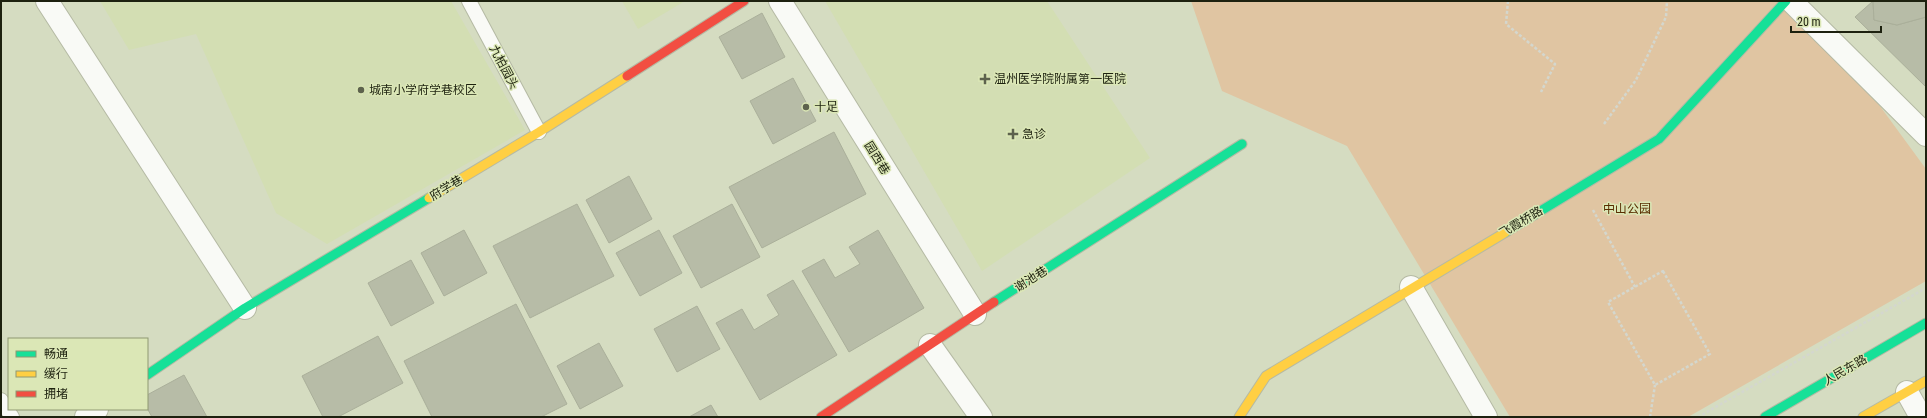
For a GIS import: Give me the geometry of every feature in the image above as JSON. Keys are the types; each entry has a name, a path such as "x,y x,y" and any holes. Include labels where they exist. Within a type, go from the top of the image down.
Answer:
{"main road":[{"name":"府学巷","path":"148,374 245,308 539,132 744,1"},
{"name":"飞霞桥路","path":"1239,417 1266,376 1411,287 1659,140 1786,1"},
{"name":"谢池巷","path":"821,417 975,314 1242,144"},
{"name":"人民东路","path":"1765,417 1926,323"},
{"path":"1863,417 1926,381"}],"street":[{"path":"47,1 245,308"},
{"name":"园西巷","path":"780,1 975,314"},
{"path":"1791,1 1926,135"},
{"path":"1411,287 1486,417"},
{"path":"930,345 981,417"},
{"path":"1906,392 1921,417"},
{"path":"86,417 96,410"}],"lane":[{"name":"九柏园头","path":"469,1 539,132"},
{"path":"1,400 12,417"}],"path":[{"path":"1508,1 1506,24 1555,64 1541,92"},
{"path":"1604,124 1636,80 1666,17 1667,1"},
{"path":"1580,186 1635,287"},
{"path":"1650,417 1655,385 1608,302 1663,271 1710,354 1655,385"},
{"path":"1698,417 1926,288"}],"shaded area":[{"name":"城南小学府学巷校区","path":"100,1 451,1 525,130 327,244 276,213 196,34 129,50"},
{"path":"622,1 685,1 638,29"},
{"name":"温州医学院附属第一医院","path":"825,1 1047,1 1150,158 982,271"}],"green space":[{"name":"中山公园","path":"1191,1 1803,1 1926,169 1926,281 1688,417 1510,417 1347,146 1222,91"}],"building":[{"path":"1873,1 1874,20 1897,25 1926,17 1926,87 1855,17"},
{"path":"1873,1 1926,1 1926,17 1897,25 1874,20"},
{"path":"762,13 785,57 742,79 719,37"},
{"path":"793,78 816,121 773,144 750,101"},
{"path":"834,132 866,194 762,248 729,187"},
{"path":"629,176 652,219 609,243 586,200"},
{"path":"577,204 614,276 530,318 493,246"},
{"path":"732,204 760,257 701,288 673,236"},
{"path":"464,230 487,273 444,296 421,253"},
{"path":"659,230 682,273 640,296 616,253"},
{"path":"878,230 924,308 849,352 802,271 824,259 835,278 860,264 849,247"},
{"path":"411,260 434,303 391,326 368,283"},
{"path":"793,280 837,355 760,400 716,323 742,309 754,330 779,315 767,295"},
{"path":"516,304 567,404 541,417 432,417 404,361"},
{"path":"697,306 720,349 677,372 654,329"},
{"path":"378,336 403,383 338,417 323,417 302,376"},
{"path":"599,343 623,386 580,409 557,366"},
{"path":"184,375 207,417 152,417 148,410 148,394"},
{"path":"711,405 718,417 689,417"}],"traffic: fast":[{"path":"1506,232 1659,139 1786,1"},
{"path":"994,302 1242,144"},
{"path":"148,374 245,308 429,198"},
{"path":"1765,417 1926,323"}],"traffic: slow":[{"path":"429,198 539,132 627,76"},
{"path":"1239,417 1266,376 1506,232"},
{"path":"1863,417 1926,381"}],"traffic: jam":[{"path":"627,76 744,1"},
{"path":"821,417 994,302"}],"place":[{"name":"温州医学院附属第一医院","path":"985,79"},
{"name":"城南小学府学巷校区","path":"361,90"},
{"name":"十足","path":"806,107"},
{"name":"急诊","path":"1013,134"}]}
